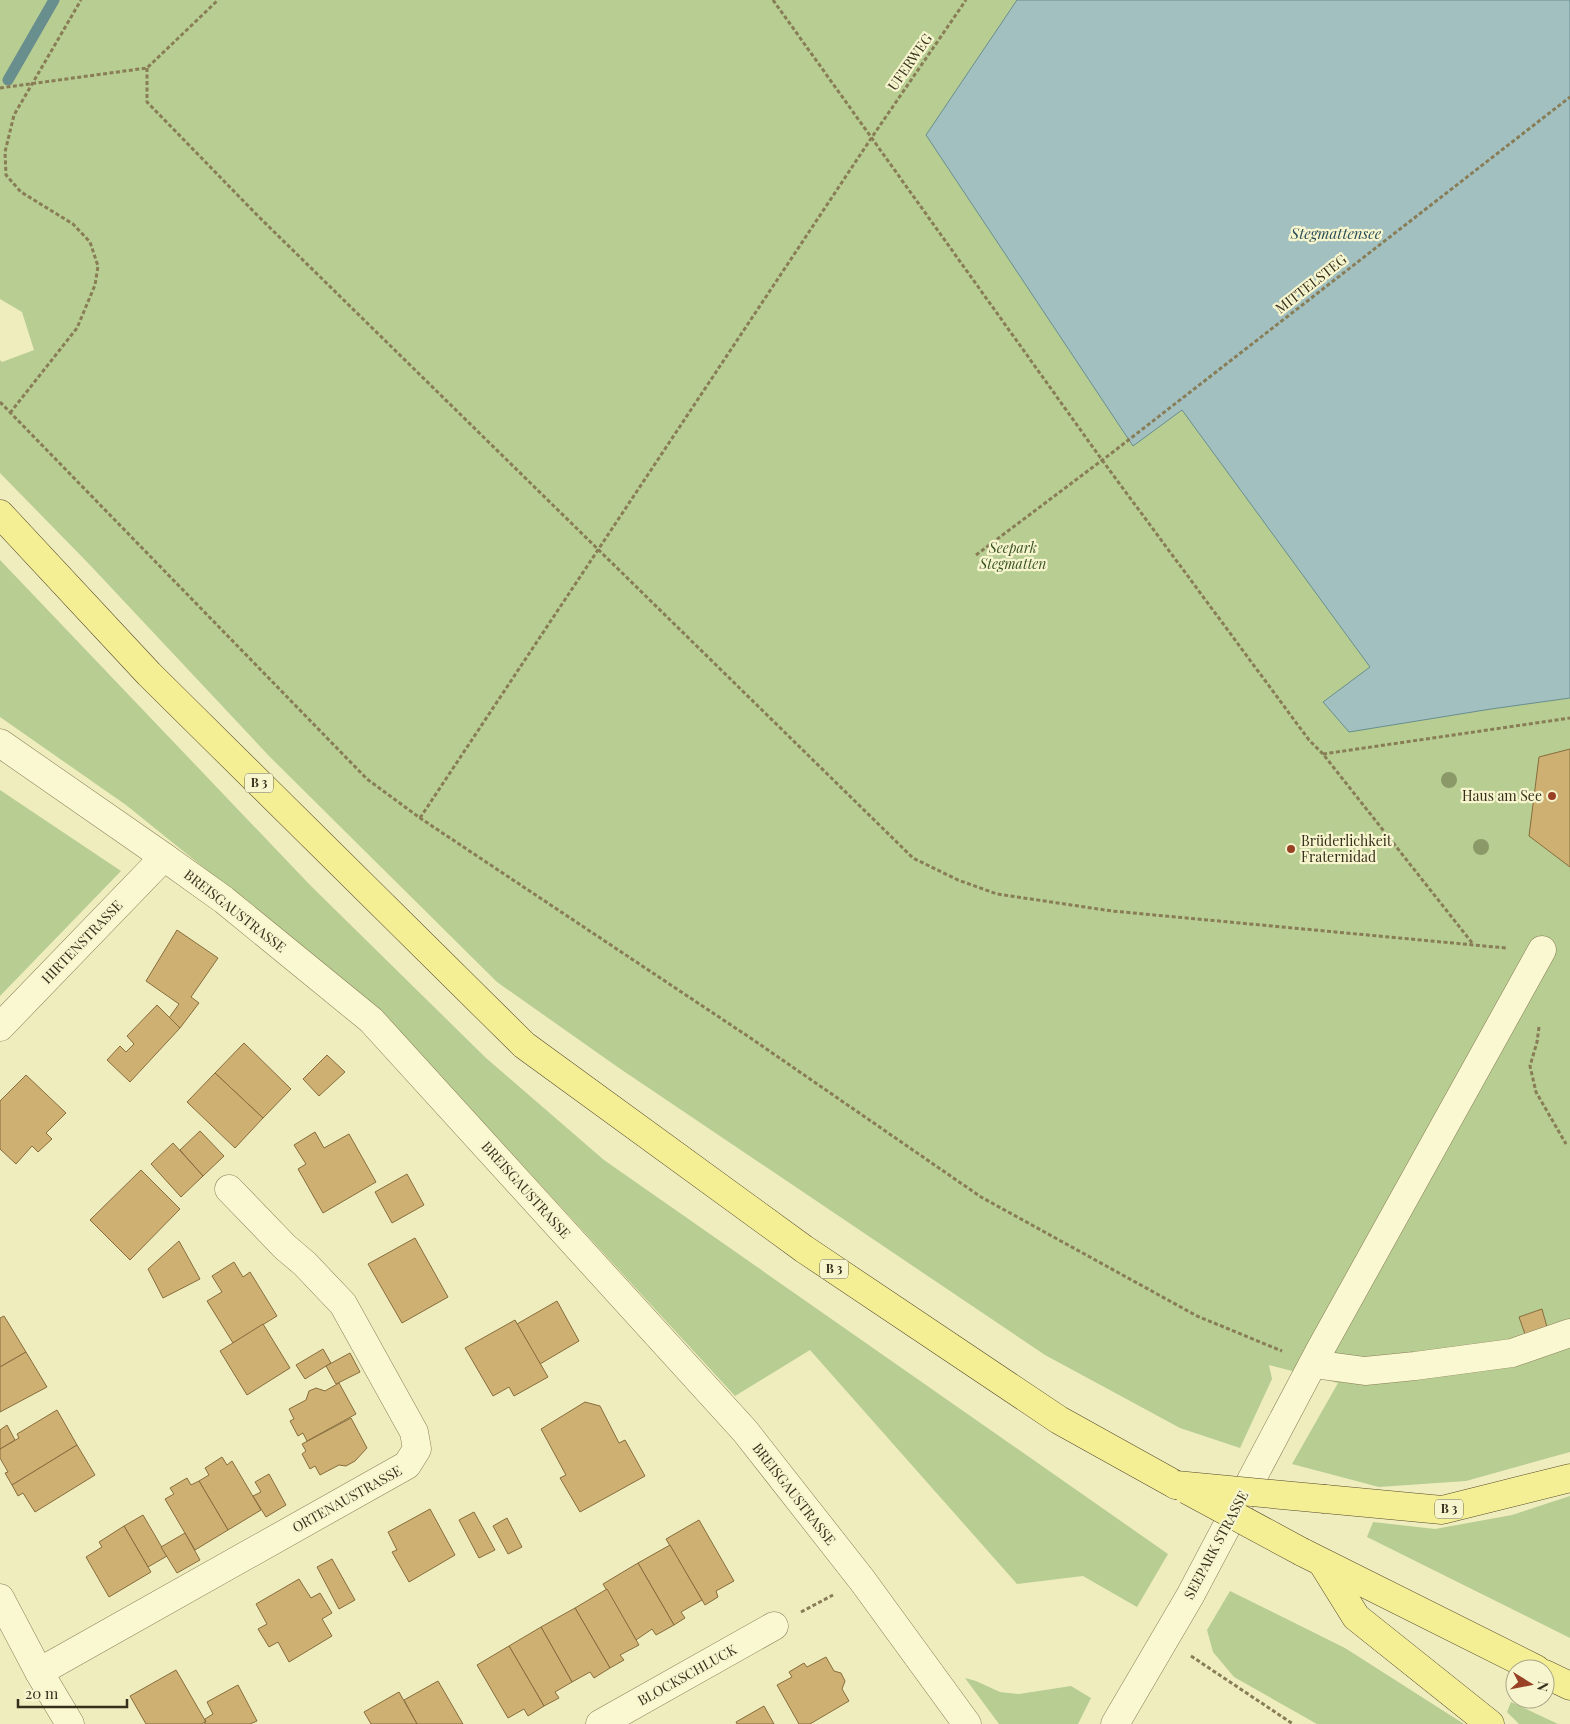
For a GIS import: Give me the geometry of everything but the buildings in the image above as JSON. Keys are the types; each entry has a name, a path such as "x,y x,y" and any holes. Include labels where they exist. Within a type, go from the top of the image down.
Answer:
{"main road":[{"name":"B 3","path":"0,514 149,674 524,1045 804,1249 1059,1420 1313,1558 1516,1659"},
{"name":"B 3","path":"1166,1479 1325,1499 1442,1510 1570,1478"},
{"name":"B 3","path":"1313,1558 1356,1617 1490,1724"},
{"path":"1555,1679 1570,1686"}],"street":[{"name":"BREISGAUSTRASSE","path":"0,743 224,900 372,1020 744,1431 862,1580 968,1724"},
{"name":"HIRTENSTRASSE","path":"0,1027 164,857"},
{"name":"SEEPARK STRASSE","path":"1116,1724 1166,1639 1312,1364 1542,950"},
{"name":"ORTENAUSTRASSE","path":"39,1672 407,1464 418,1450 414,1432 343,1304 229,1189"},
{"path":"1312,1364 1365,1372 1415,1366 1512,1353 1570,1333"},
{"path":"0,1598 39,1672 70,1724"},
{"name":"BLOCKSCHLUCK","path":"600,1724 774,1626"}],"path":[{"path":"10,413 78,328 95,285 98,266 90,242 73,224 21,192 6,175 5,152 14,115 81,0"},
{"path":"0,88 147,68 218,0"},
{"path":"773,0 1102,460 1309,740 1323,754 1474,945"},
{"name":"UFERWEG","path":"420,818 872,137 966,0"},
{"path":"147,68 147,102 259,216 912,858 958,880 997,894 1112,911 1542,950"},
{"name":"MITTELSTEG","path":"976,555 1113,452 1570,97"},
{"path":"0,402 367,779 420,818 752,1039 981,1197 1197,1316 1312,1364"},
{"path":"1323,754 1570,718"},
{"path":"1539,1026 1537,1042 1530,1066 1536,1092 1566,1144"},
{"path":"774,1626 862,1580"},
{"path":"1166,1639 1293,1724"}],"green space":[{"name":"Seepark Stegmatten","path":"0,0 1570,0 1570,1452 1466,1481 1379,1487 1292,1464 1338,1383 1269,1365 1272,1379 1240,1448 1180,1428 1045,1355 619,1068 497,982 270,757 89,564 0,473 0,360 2,362 34,350 22,312 0,299"},
{"path":"0,560 310,885 486,1058 604,1160 1168,1554 1137,1607 1083,1576 1017,1584 810,1350 735,1396 379,1009 126,805 0,717"},
{"path":"0,790 121,871 0,996"},
{"path":"1570,1496 1570,1638 1367,1537 1373,1522 1435,1529 1512,1515"},
{"path":"1230,1591 1345,1648 1464,1724 1317,1724 1234,1677 1213,1652 1207,1630"},
{"path":"965,1678 1000,1692 1019,1694 1071,1686 1091,1698 1078,1724 999,1724"},
{"path":"1508,1709 1526,1709 1558,1724 1519,1724 1507,1712"}],"water":[{"name":"Stegmattensee","path":"1017,0 1570,0 1570,698 1349,732 1323,702 1370,667 1182,410 1133,446 926,135"}],"waterway":[{"path":"8,80 54,0"}],"place":[{"name":"Haus am See","path":"1552,796"},
{"name":"Brüderlichkeit Fraternidad","path":"1291,849"}]}
